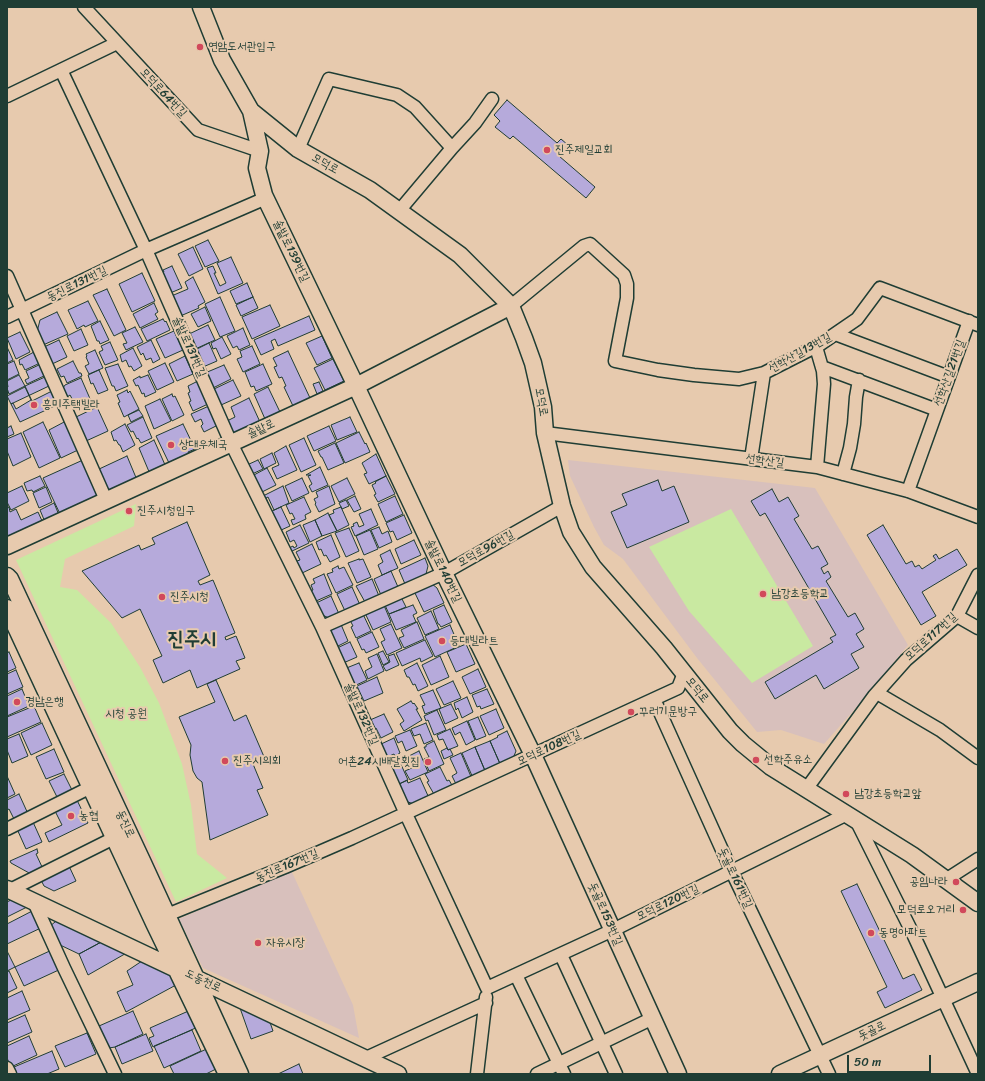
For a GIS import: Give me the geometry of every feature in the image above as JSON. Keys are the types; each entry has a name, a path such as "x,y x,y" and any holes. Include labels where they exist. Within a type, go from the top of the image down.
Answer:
{"street":[{"name":"모덕로64번길","path":"84,7 198,130 260,151"},
{"name":"모덕로","path":"201,7 222,60 251,111 298,149 370,190 460,255 511,306 533,363 542,407 545,433 562,506 571,532 593,567 664,648 730,731 771,767 807,788 912,855 978,903"},
{"path":"7,96 117,43"},
{"path":"61,70 146,250"},
{"path":"298,149 329,79 397,95 415,108 452,148"},
{"path":"399,211 475,123 492,99"},
{"name":"솔밭로139번길","path":"251,111 260,151 257,168 264,195 356,386"},
{"name":"동진로131번길","path":"7,317 146,250 266,198"},
{"path":"511,306 584,246 590,244 624,275 627,284 615,361 658,370 739,379 764,373"},
{"name":"솔밭로131번길","path":"146,250 231,443"},
{"path":"7,276 106,500"},
{"name":"선학산길21번길","path":"880,288 974,323 949,377 908,491"},
{"name":"선학산길13번길","path":"751,459 764,373 816,347 857,319 880,288"},
{"name":"솔밭로","path":"7,546 356,386 511,306"},
{"path":"835,334 949,377"},
{"path":"816,347 822,367 824,384 817,467"},
{"path":"822,367 937,410"},
{"path":"843,474 850,448 859,380"},
{"name":"솔밭로140번길","path":"356,386 533,755"},
{"name":"선학산길","path":"545,433 817,467 908,491 978,517"},
{"name":"솔밭로132번길","path":"231,443 322,627 406,814 487,988"},
{"name":"모덕로96번길","path":"322,627 444,572 562,506"},
{"name":"모덕로117번길","path":"807,788 874,696 906,660 957,616 978,575"},
{"name":"동진로","path":"7,576 10,579 240,1074"},
{"name":"동진로","path":"7,608 114,838 227,1074"},
{"path":"957,616 978,628"},
{"name":"모덕로108번길","path":"406,814 678,688 684,673"},
{"path":"877,694 940,730 978,758"},
{"name":"돗골로161번길","path":"654,699 732,872 829,1074"},
{"name":"돗골로153번길","path":"533,755 678,1074"},
{"path":"7,828 91,787"},
{"name":"동진로167번길","path":"167,915 285,867 406,814"},
{"path":"851,817 914,936 978,1074"},
{"name":"모덕로120번길","path":"487,988 561,955 732,872 851,817"},
{"path":"8,889 114,838"},
{"path":"947,879 978,859"},
{"name":"도동천로","path":"8,889 398,1074"},
{"path":"34,902 115,1074"},
{"path":"561,955 616,1074"},
{"path":"516,975 562,1069"},
{"name":"돗골로","path":"780,1074 978,982"},
{"path":"477,1074 487,988"},
{"path":"366,1058 486,1003"},
{"path":"537,1074 562,1069 601,1044 653,1018"},
{"path":"7,1068 10,1074"}],"shaded area":[{"name":"남강초등학교","path":"568,460 815,488 908,645 869,693 824,744 781,730 757,732 697,658 623,559 604,545 570,476"},
{"name":"자유시장","path":"291,870 353,1005 359,1038 203,968 179,919"}],"green space":[{"name":"시청 공원","path":"136,504 134,526 65,559 60,587 77,590 111,623 140,667 159,703 182,764 191,805 197,854 227,878 176,902 16,560"},
{"path":"731,509 813,646 752,683 689,611 649,547"}],"building":[{"name":"진주제일교회","path":"507,100 557,143 561,139 568,145 559,156 595,187 586,198 513,136 510,139 495,127 500,121 494,115"},
{"path":"208,240 219,261 205,267 195,246"},
{"path":"193,247 203,269 189,276 178,254"},
{"path":"231,257 243,283 218,294 207,268 213,266 216,273 214,273 220,286 226,283 217,263"},
{"path":"172,266 182,288 168,294 159,273 164,272 163,270"},
{"path":"142,273 155,301 132,312 119,284"},
{"path":"193,277 205,302 198,306 199,308 178,317 169,297 188,289 185,282"},
{"path":"247,283 253,297 236,304 230,291"},
{"path":"107,289 126,330 114,336 93,295"},
{"path":"220,297 235,331 220,337 205,304"},
{"path":"253,297 258,308 241,316 236,305"},
{"path":"88,301 98,321 85,327 84,325 77,329 68,310"},
{"path":"154,303 158,312 155,314 158,319 140,328 133,314"},
{"path":"270,305 280,326 252,339 242,317"},
{"path":"205,307 211,321 198,327 191,314"},
{"path":"57,312 68,334 43,345 37,332 40,320"},
{"path":"309,316 315,330 278,346 275,339 271,341 274,349 261,355 254,340"},
{"path":"163,319 165,322 166,321 170,330 147,341 141,329"},
{"path":"100,321 109,340 100,344 99,341 97,341 91,326"},
{"path":"208,325 215,340 193,350 187,335"},
{"path":"135,327 143,342 126,350 123,344 127,343 122,333"},
{"path":"243,328 250,345 239,350 237,346 233,348 227,336"},
{"path":"81,329 88,345 74,351 67,336"},
{"path":"174,331 183,350 165,358 156,339"},
{"path":"20,332 30,352 16,359 7,338"},
{"path":"322,336 332,358 317,365 306,343"},
{"path":"222,337 231,354 221,359 216,348 213,349 211,343"},
{"path":"59,340 67,357 52,364 44,347"},
{"path":"151,340 160,359 153,363 151,358 146,360 143,353 141,355 137,347"},
{"path":"110,342 118,360 105,365 99,352 103,350 101,346"},
{"path":"209,343 217,361 203,367 195,350"},
{"path":"252,346 260,364 243,372 237,359 242,357 240,351"},
{"path":"7,347 13,360 7,363"},
{"path":"133,348 142,366 134,371 131,366 129,367 126,360 122,362 120,355"},
{"path":"95,350 103,368 89,374 85,366 89,364 86,354"},
{"path":"288,351 310,398 293,406 284,387 286,386 282,377 279,378 274,367 277,366 273,358"},
{"path":"34,352 40,363 25,370 22,364 20,365 19,360"},
{"path":"185,356 193,374 177,381 169,364"},
{"path":"333,359 344,381 325,390 314,368"},
{"path":"14,361 19,374 7,380 7,364"},
{"path":"73,361 82,376 67,383 64,376 61,377 57,369"},
{"path":"165,363 174,382 157,390 148,371"},
{"path":"41,364 46,375 27,384 25,380 29,378 26,371"},
{"path":"118,364 128,386 116,391 114,386 112,386 105,368"},
{"path":"263,364 272,384 256,391 254,386 251,387 245,372"},
{"path":"224,365 231,379 211,389 205,373"},
{"path":"99,370 108,390 98,394 93,383 91,384 88,375"},
{"path":"19,375 25,386 9,394 7,381"},
{"path":"148,375 156,392 145,397 144,393 142,394 138,385 136,386 133,380 140,376 140,378"},
{"path":"45,377 52,391 32,401 25,386"},
{"path":"81,378 91,401 77,408 70,395 67,397 63,388 65,385"},
{"path":"233,380 241,396 221,405 214,389"},
{"path":"198,381 208,404 193,411 189,402 191,401 188,393 190,392 188,386"},
{"path":"319,382 323,391 317,394 313,384"},
{"name":"흥미주택빌라","path":"49,386 57,405 20,422 11,404"},
{"path":"25,387 31,400 16,409 13,403 11,404 7,396"},
{"path":"268,387 280,412 265,419 254,394"},
{"path":"127,390 128,393 130,391 139,409 124,417 118,403 120,402 117,395"},
{"path":"172,394 173,397 175,396 184,415 172,421 162,399"},
{"path":"249,398 260,422 234,435 227,421 235,417 231,407"},
{"path":"160,399 171,421 154,429 145,406"},
{"path":"209,406 218,425 204,432 201,426 203,424 201,419 195,422 191,414"},
{"path":"97,407 108,431 86,441 76,417"},
{"path":"139,410 143,416 131,422 128,415"},
{"path":"143,417 152,438 141,443 127,425"},
{"path":"350,417 357,432 337,440 331,425"},
{"path":"66,421 78,450 61,458 49,430"},
{"path":"43,422 60,458 39,468 23,432"},
{"path":"125,424 135,445 123,452 116,440 114,441 111,432"},
{"path":"183,424 195,449 188,452 189,454 169,463 156,436"},
{"path":"11,426 14,434 7,437 7,428"},
{"path":"329,426 336,441 314,451 307,436"},
{"path":"359,432 370,452 345,463 336,443"},
{"path":"21,433 31,457 13,466 7,451 7,439"},
{"path":"304,438 316,465 301,472 289,445"},
{"path":"154,440 166,467 150,474 139,448"},
{"path":"335,443 344,463 328,470 318,451"},
{"path":"286,446 297,470 277,479 272,468 279,465 274,453"},
{"path":"272,453 276,463 264,469 260,459"},
{"path":"376,454 386,476 369,484 364,474 367,473 362,463"},
{"path":"127,456 137,480 108,495 97,470"},
{"path":"83,460 100,497 61,516 43,478"},
{"path":"258,460 263,469 252,474 247,465"},
{"path":"320,467 328,485 312,492 309,486 312,484 308,476 311,475 306,475"},
{"path":"267,468 276,485 260,493 252,476"},
{"path":"40,476 45,486 33,492 32,490 27,491 24,483"},
{"path":"386,476 395,494 378,502 374,495 376,494 372,485"},
{"path":"302,478 309,493 292,501 285,486"},
{"path":"347,478 355,494 339,502 331,486"},
{"path":"658,480 662,491 674,486 689,522 627,548 611,512 627,505 622,494"},
{"path":"22,486 29,501 11,510 7,502 7,493"},
{"path":"283,486 289,503 274,510 268,497 266,498 271,510 270,511 263,496"},
{"path":"329,486 335,504 319,512 314,499 318,497 316,492"},
{"path":"46,487 52,502 39,508 33,493"},
{"path":"772,489 779,502 788,497 799,516 794,519 812,549 818,546 828,564 821,568 824,574 828,571 831,577 826,581 848,617 855,613 864,629 856,634 864,647 851,654 859,668 824,689 816,675 775,699 765,682 833,642 830,638 836,635 765,513 760,516 751,501"},
{"path":"355,496 361,509 354,512 347,500"},
{"path":"395,496 403,514 386,522 378,504"},
{"path":"304,497 311,512 305,515 306,519 293,525 291,520 295,519 292,513 290,514 286,505"},
{"path":"346,500 349,506 342,509 339,503"},
{"path":"54,503 59,515 45,522 40,510"},
{"path":"9,507 10,512 16,509 21,520 38,512 43,523 12,537 7,535 7,508"},
{"path":"281,507 290,526 279,531 270,512"},
{"path":"341,507 349,525 337,531 329,515 334,513 333,510"},
{"path":"371,509 378,525 355,536 351,527 357,522 359,527 364,525 359,514"},
{"path":"328,513 337,531 322,536 315,520"},
{"path":"404,515 412,533 397,540 393,531 390,532 386,523"},
{"path":"315,520 322,536 310,542 303,525"},
{"name":"진주시청","path":"187,522 210,575 198,581 200,585 213,580 235,633 225,637 226,640 236,636 245,658 236,661 240,669 197,688 190,670 163,683 153,660 162,656 140,609 122,618 82,571 139,545 141,550 155,544 152,538"},
{"path":"300,525 309,543 290,552 289,548 293,546 294,548 297,546 294,540 290,542 286,532"},
{"path":"883,525 906,564 912,561 915,567 919,565 922,569 936,560 933,556 936,554 939,559 957,549 967,565 922,592 936,616 921,625 867,535"},
{"path":"379,527 382,534 388,531 392,542 379,548 371,530"},
{"path":"349,528 359,551 346,557 335,533"},
{"path":"370,530 378,549 364,555 356,536"},
{"path":"331,535 340,557 330,562 326,555 324,556 321,549 319,550 316,542"},
{"path":"414,540 421,555 401,564 395,549"},
{"path":"312,544 321,564 300,574 294,562 300,560 296,552"},
{"path":"390,550 398,568 382,575 378,565 383,562 380,555"},
{"path":"425,558 428,566 426,574 405,584 399,570"},
{"path":"363,559 371,577 357,583 348,563"},
{"path":"338,566 339,569 344,567 353,585 336,593 327,574 333,572 332,569"},
{"path":"391,571 398,587 381,595 374,579"},
{"path":"324,574 332,594 316,601 311,591 313,590 311,585 315,583 313,579"},
{"path":"372,579 379,596 365,602 356,586"},
{"path":"432,584 437,588 444,603 424,612 414,591"},
{"path":"352,587 360,605 345,611 337,594"},
{"path":"400,595 406,607 389,614 384,603"},
{"path":"331,596 339,614 329,618 318,613 314,604"},
{"path":"383,603 391,622 373,630 365,613"},
{"path":"413,605 417,613 413,615 416,622 396,630 389,614"},
{"path":"444,605 452,622 441,627 438,624 433,610"},
{"path":"431,611 439,629 425,635 417,618"},
{"path":"362,612 371,631 356,638 349,618"},
{"path":"340,622 348,641 334,648 328,635 332,625"},
{"path":"417,622 424,639 404,648 399,638 404,636 401,630"},
{"path":"391,624 402,648 387,655 381,642 385,640 380,629"},
{"name":"등대빌라트","path":"450,625 459,646 435,657 425,636"},
{"path":"372,632 379,647 366,653 364,649 362,650 357,639"},
{"path":"425,640 433,656 421,662 420,658 402,666 396,653"},
{"path":"350,642 357,657 341,664 335,649"},
{"path":"466,644 475,664 456,672 447,652"},
{"path":"383,651 389,662 383,665 378,653"},
{"path":"9,652 16,668 7,672 7,653"},
{"path":"377,654 384,671 368,679 365,671 372,667 368,658"},
{"path":"394,654 399,665 386,671 383,666 390,662 388,656"},
{"path":"440,656 449,677 431,685 422,665"},
{"path":"359,663 367,680 352,687 344,669"},
{"path":"417,663 428,686 418,691 415,684 413,685 409,677 407,677 404,670"},
{"path":"478,669 486,687 470,694 462,677"},
{"path":"16,670 23,687 7,694 7,674"},
{"path":"377,677 383,693 364,701 357,686"},
{"name":"진주시의회","path":"216,680 234,721 246,715 265,759 253,764 263,788 257,790 268,815 210,840 202,782 197,778 193,771 190,755 191,745 179,717 215,702 207,684"},
{"path":"453,681 461,698 444,705 436,689"},
{"path":"22,689 29,706 7,716 7,696"},
{"path":"487,689 494,704 481,709 480,706 477,707 472,695"},
{"path":"433,690 441,708 425,714 422,706 425,705 420,695"},
{"path":"467,697 473,712 462,718 458,708 456,710 454,703"},
{"path":"411,701 418,709 416,709 422,720 404,731 400,724 404,721 397,709"},
{"path":"451,704 458,718 445,724 439,709"},
{"path":"34,706 41,722 7,737 7,717"},
{"path":"496,709 504,728 489,735 480,716"},
{"path":"437,710 446,730 434,735 428,720 426,721 424,716"},
{"path":"384,714 393,732 381,738 376,728 374,729 370,720"},
{"path":"478,717 486,736 476,740 468,721"},
{"path":"467,721 475,740 466,745 460,732 455,735 452,728"},
{"path":"42,723 52,745 31,755 21,733"},
{"path":"426,723 433,740 424,744 420,734 414,736 411,729"},
{"path":"450,729 458,746 448,750 443,739 439,740 437,735"},
{"path":"410,730 417,746 406,751 402,741 398,743 395,736"},
{"path":"507,731 516,751 512,761 501,766 490,741"},
{"path":"19,734 28,756 12,763 7,750 7,739"},
{"path":"394,738 400,753 395,756 394,754 385,758 379,745"},
{"path":"434,741 444,764 429,771 424,759 429,757 424,747"},
{"path":"490,741 501,766 486,773 475,747"},
{"path":"475,747 486,773 473,778 462,753"},
{"path":"447,748 448,750 450,749 453,755 444,759 441,751"},
{"path":"54,749 64,772 46,779 36,757"},
{"path":"419,751 428,772 410,780 405,771 414,767 409,756"},
{"path":"461,753 472,779 457,786 452,776 457,773 450,758"},
{"path":"399,760 408,780 397,785 388,765"},
{"path":"440,767 447,781 449,780 453,787 435,796 427,782 429,781 425,774"},
{"path":"64,774 73,792 58,799 49,781"},
{"path":"7,776 15,794 7,798"},
{"path":"420,778 429,798 414,804 405,801 397,785 407,780 408,783"},
{"path":"19,794 29,816 14,819 9,809 7,810 7,800"},
{"name":"농협","path":"76,798 88,823 49,842 45,833 62,825 54,809"},
{"path":"33,822 42,842 26,849 17,829"},
{"path":"37,849 38,853 36,854 43,869 31,874 10,861"},
{"path":"69,866 76,881 54,891 44,886 40,878"},
{"name":"동명아파트","path":"857,884 903,979 914,974 922,990 885,1008 877,992 887,987 841,891"},
{"path":"13,899 27,907 7,917 7,902"},
{"path":"36,909 45,926 7,944 7,924"},
{"path":"60,918 105,940 79,954 58,944 50,926"},
{"path":"105,940 130,951 88,975 79,954"},
{"path":"54,949 63,968 24,986 15,967"},
{"path":"7,951 15,967 7,971"},
{"path":"145,959 168,968 176,985 126,1012 117,992 133,985 127,971"},
{"path":"9,971 17,988 7,993 7,972"},
{"path":"22,991 30,1010 7,1020 7,998"},
{"path":"240,1008 266,1011 273,1031 251,1039"},
{"path":"193,1009 200,1026 153,1047 149,1038 154,1036 150,1028"},
{"path":"133,1011 143,1034 115,1047 109,1048 99,1026"},
{"path":"25,1015 32,1032 7,1043 7,1023"},
{"path":"192,1030 201,1051 164,1068 154,1046"},
{"path":"87,1033 96,1054 65,1067 55,1046"},
{"path":"146,1034 153,1051 122,1064 115,1047"},
{"path":"29,1036 37,1055 11,1067 7,1058 7,1046"},
{"path":"213,1046 222,1066 206,1074 174,1074 170,1066"},
{"path":"52,1051 59,1069 47,1074 17,1074 14,1067"},
{"path":"299,1064 303,1074 278,1074"}],"place":[{"name":"연암도서관입구","path":"200,47"},
{"name":"진주제일교회","path":"547,150"},
{"name":"흥미주택빌라","path":"34,405"},
{"name":"상대우체국","path":"171,445"},
{"name":"진주시청입구","path":"129,511"},
{"name":"남강초등학교","path":"763,594"},
{"name":"진주시청","path":"162,597"},
{"name":"등대빌라트","path":"442,641"},
{"name":"경남은행","path":"17,702"},
{"name":"꾸러기문방구","path":"631,712"},
{"name":"선학주유소","path":"756,760"},
{"name":"진주시의회","path":"225,761"},
{"name":"어촌24시배달횟집","path":"428,762"},
{"name":"남강초등학교앞","path":"846,794"},
{"name":"농협","path":"71,816"},
{"name":"공임나라","path":"956,882"},
{"name":"모덕로오거리","path":"963,910"},
{"name":"동명아파트","path":"871,933"},
{"name":"자유시장","path":"258,943"}],"district":[{"name":"진주시","path":"192,640"}]}
